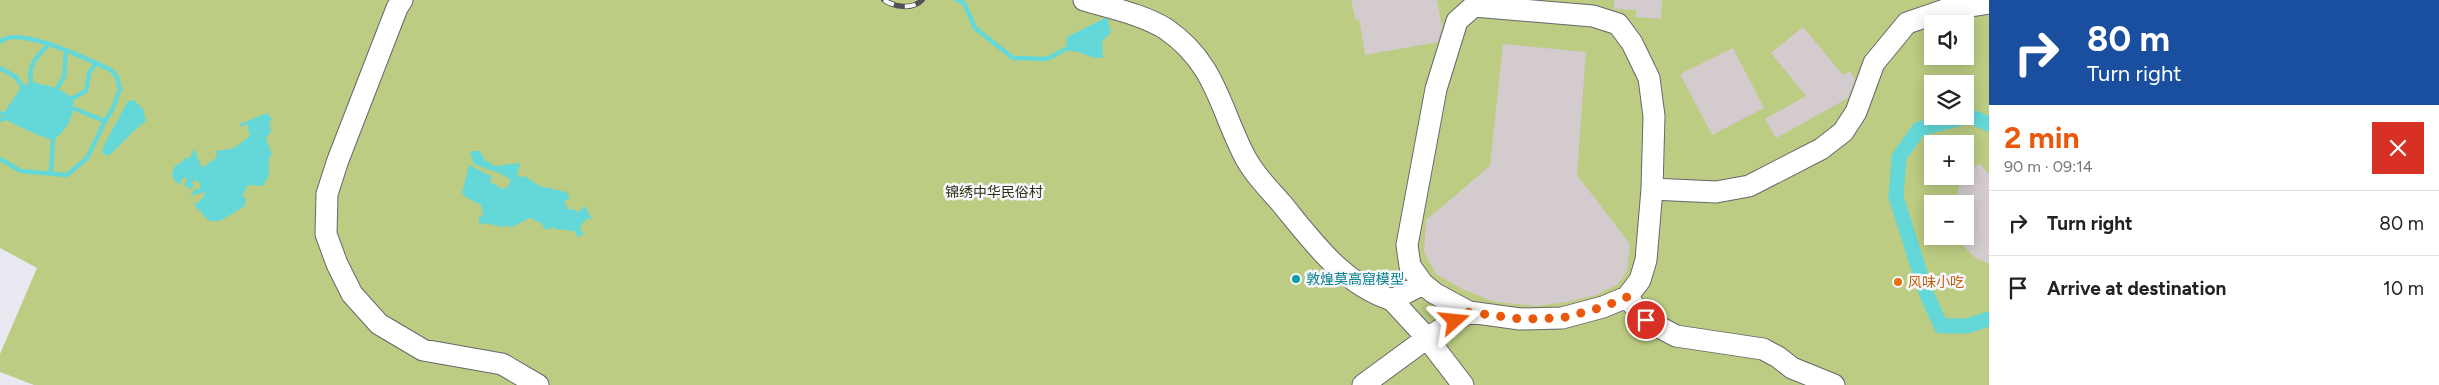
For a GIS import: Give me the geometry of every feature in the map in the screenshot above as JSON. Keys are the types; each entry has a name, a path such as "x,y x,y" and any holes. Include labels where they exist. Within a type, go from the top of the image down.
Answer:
{"street":[{"path":"402,0 397,8 338,160 327,194 326,234 352,294 379,324 423,350 502,364 538,385"},
{"path":"1084,0 1143,18 1166,29 1186,47 1215,85 1235,137 1256,174 1323,255 1364,288 1392,300 1427,338 1463,385"},
{"path":"1652,189 1716,192 1749,186 1821,149 1843,132 1856,112 1874,63 1907,23 1946,10 1989,3"},
{"path":"1474,6 1593,16 1618,24 1632,43 1649,78 1654,116 1652,189 1646,260 1640,280 1627,297 1603,307 1562,318 1520,319 1469,312 1423,284 1410,266 1407,245 1436,89 1457,22 1474,6"},
{"path":"1392,300 1423,284"},
{"path":"1627,297 1646,320 1676,336 1763,349 1778,357 1792,368 1834,385"},
{"path":"1363,385 1427,338 1469,312"}],"green space":[{"name":"锦绣中华民俗村","path":"0,0 1989,0 1989,385 34,385 0,372 0,354 37,268 0,248"}],"water":[{"path":"1107,17 1111,32 1102,42 1103,58 1066,49 1067,37"},
{"path":"31,82 57,88 73,98 73,110 69,122 53,140 3,119 3,114 22,86"},
{"path":"134,100 143,109 146,121 108,156 102,153 103,147 128,101"},
{"path":"267,113 272,119 269,122 271,131 266,138 272,155 269,158 269,174 263,186 248,185 242,196 246,198 245,206 220,221 209,221 194,205 203,198 205,192 190,196 195,189 198,190 201,184 195,180 191,183 194,186 191,189 184,185 186,177 181,180 180,185 174,180 172,173 175,166 183,161 184,158 189,159 194,149 202,168 217,157 216,151 234,148 250,136 247,124 241,127 240,124"},
{"path":"480,151 485,160 495,166 520,163 517,177 524,176 540,186 566,192 570,198 564,202 569,210 575,209 577,213 585,206 593,221 589,218 582,223 580,229 584,234 578,237 574,231 555,229 553,227 546,230 541,223 530,218 510,228 508,225 503,227 484,223 479,226 479,218 483,215 481,205 467,198 462,193 469,165 491,176 492,179 489,181 502,189 508,187 510,180 498,173 474,164 470,153"}],"building":[{"path":"1351,0 1437,0 1442,27 1438,42 1365,55 1359,19 1356,20"},
{"path":"1614,0 1662,0 1661,19 1636,17 1636,10 1614,9"},
{"path":"1803,27 1843,75 1850,71 1855,80 1848,98 1776,138 1765,119 1806,96 1771,53"},
{"path":"1503,44 1586,52 1577,175 1630,244 1627,271 1618,284 1596,295 1567,302 1536,306 1495,302 1462,289 1436,274 1424,252 1426,220 1490,166"},
{"path":"1733,48 1764,108 1712,135 1680,74"},
{"path":"1979,163 1989,174 1989,264 1974,257 1963,245 1974,245 1974,195 1957,195 1959,185 1974,185 1974,167"}],"waterway":[{"path":"957,0 964,3 975,28 1013,58 1047,59 1066,49"},
{"path":"0,42 9,38 22,38 72,52 111,70 117,77 120,89 112,110 87,158 67,175 21,171 0,159"},
{"path":"31,82 32,65 49,44"},
{"path":"57,88 64,77 66,51"},
{"path":"73,98 86,91 89,73 96,63"},
{"path":"0,68 16,77 22,86"},
{"path":"75,109 105,121"},
{"path":"1989,124 1969,116 1919,129 1899,157 1896,197 1927,295 1941,326 1967,326 1989,319"},
{"path":"51,174 53,140"}],"railway":[{"path":"884,0 903,6 914,5 922,0"}],"place":[{"name":"敦煌莫高窟模型","path":"1296,279"},
{"name":"风味小吃","path":"1898,282"}],"route":[{"path":"1455,321 1469,312 1520,319 1562,318 1603,307 1627,297 1646,320"}]}
